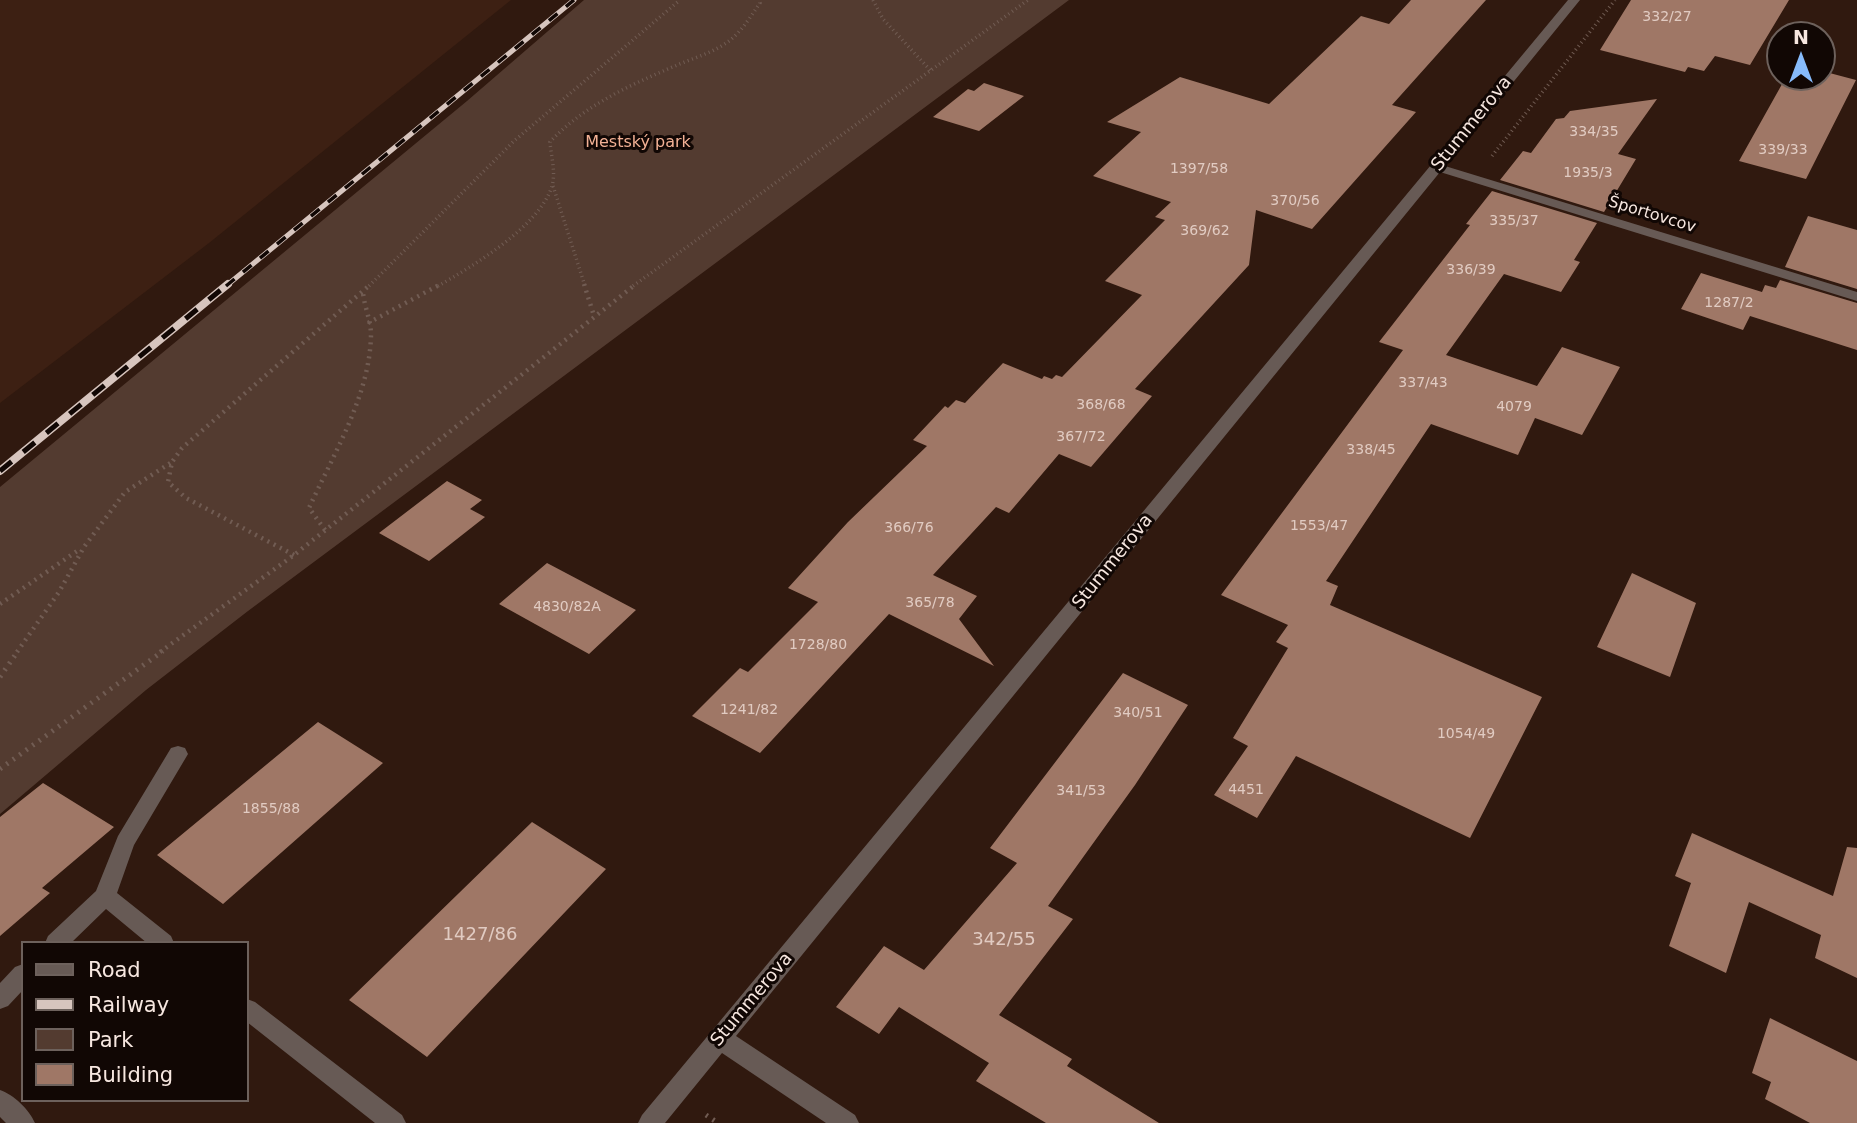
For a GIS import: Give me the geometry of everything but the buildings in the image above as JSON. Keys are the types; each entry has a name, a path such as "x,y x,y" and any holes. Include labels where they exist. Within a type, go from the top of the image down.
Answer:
{"street":[{"name":"Stummerova","path":"650,1123 1574,0"},
{"name":"Športovcov","path":"1436,167 1857,297"},
{"path":"58,941 104,897 125,842 178,754"},
{"path":"104,897 160,941"},
{"path":"0,999 21,977"},
{"path":"248,1010 394,1123"},
{"path":"720,1039 847,1123"},
{"path":"0,1101 23,1123"}],"path":[{"path":"0,677 59,592 84,547 125,492 172,462 182,448 363,292 514,141 680,0"},
{"path":"368,323 492,252 540,211 556,172 550,142 557,132 572,120 647,79 726,43 750,18 760,3 758,0"},
{"path":"873,0 883,19 931,71"},
{"path":"0,769 294,555 594,316 1028,0"},
{"path":"1485,166 1615,0"},
{"path":"552,185 594,316"},
{"path":"325,530 309,508 356,401 367,362 371,331 364,310 363,292"},
{"path":"172,462 168,482 186,498 294,555"},
{"path":"0,604 84,547"},
{"path":"706,1115 718,1123"}],"shaded area":[{"path":"0,0 511,0 209,243 0,403"}],"green space":[{"name":"Mestský park","path":"584,0 1069,0 248,611 146,690 0,814 0,487 467,101"}],"railway":[{"path":"226,286 574,0"},
{"path":"0,471 228,284"}]}
